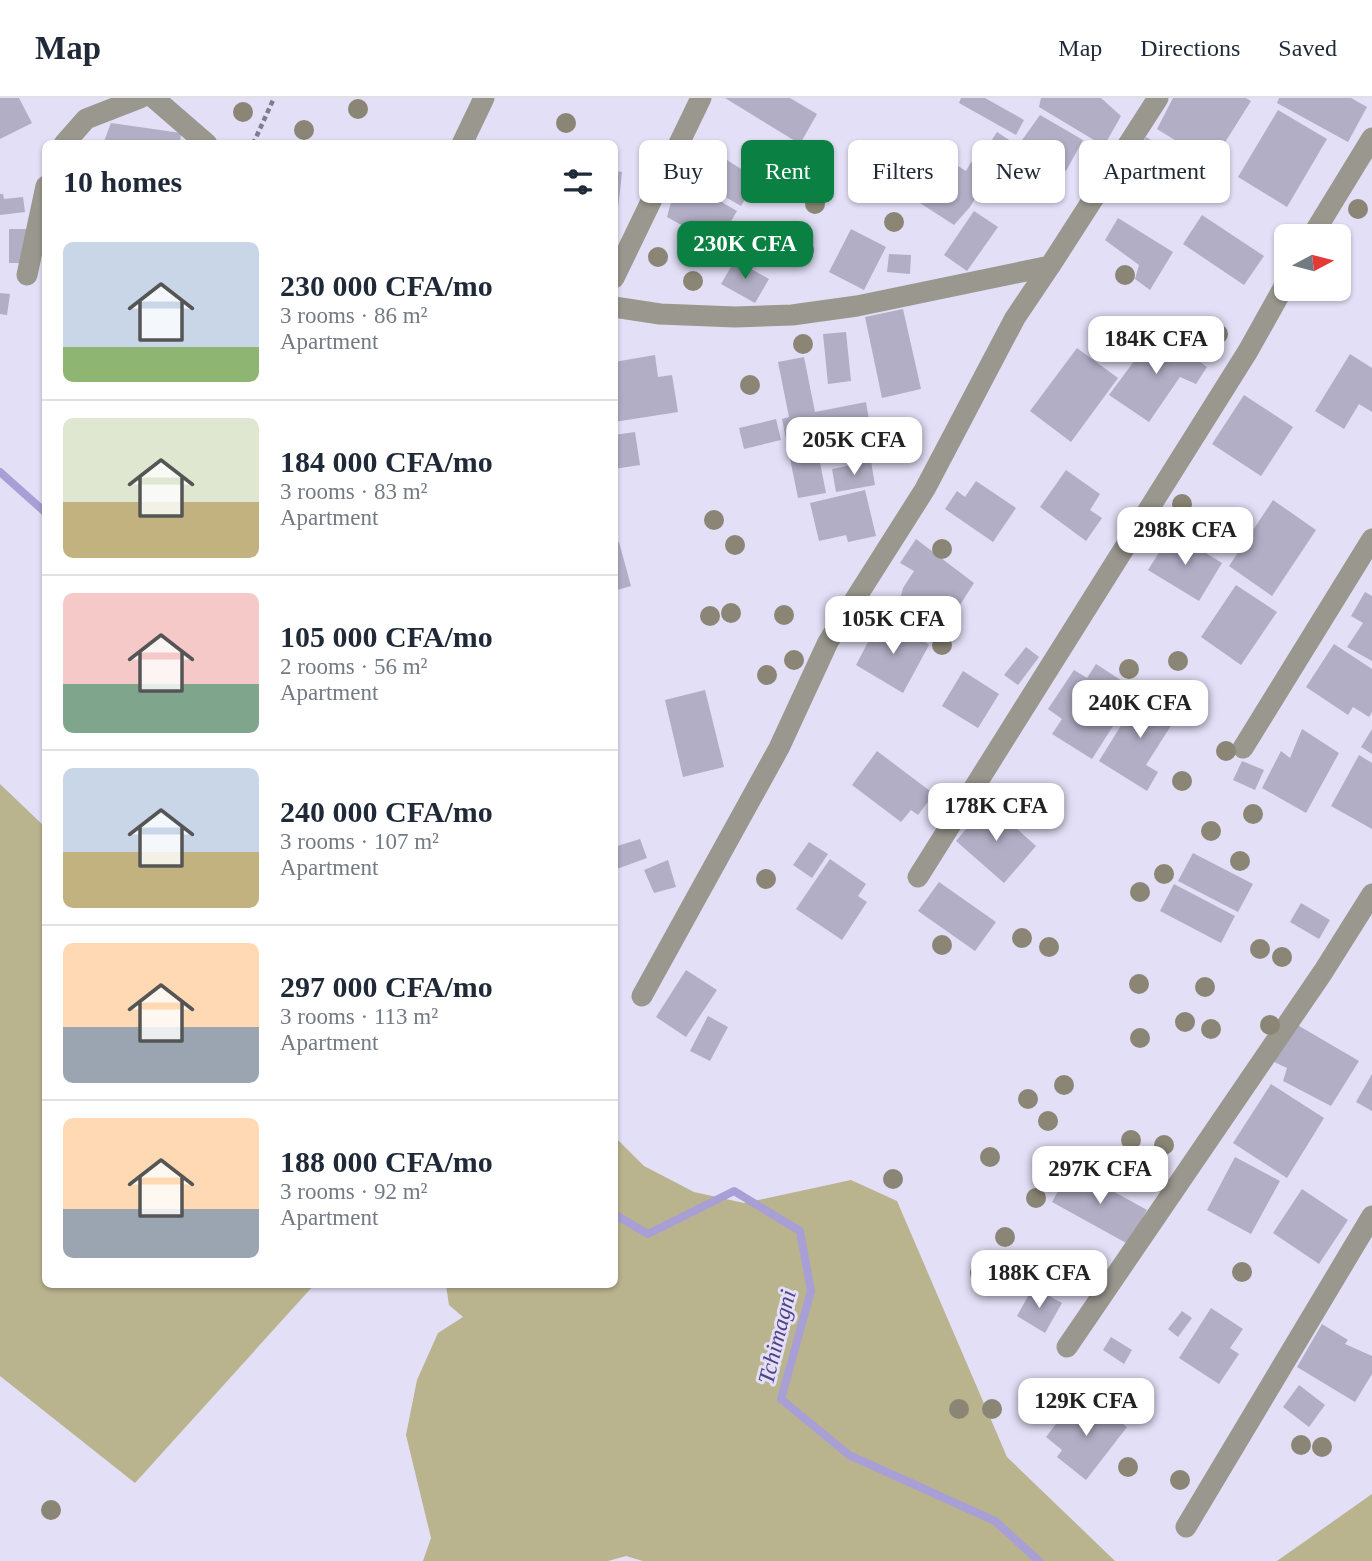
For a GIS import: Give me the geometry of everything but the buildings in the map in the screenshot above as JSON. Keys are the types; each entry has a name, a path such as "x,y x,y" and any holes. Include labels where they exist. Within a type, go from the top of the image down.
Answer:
{"street":[{"path":"67,140 86,118 140,98"},
{"path":"154,98 202,140"},
{"path":"464,140 484,98"},
{"path":"618,270 701,98"},
{"path":"642,996 779,748 828,642 925,489 1015,318 1158,98"},
{"path":"1319,224 1372,138"},
{"path":"27,275 42,205"},
{"path":"618,307 723,317 792,315 857,306 1050,266"},
{"path":"918,877 1248,351 1276,301"},
{"path":"1243,748 1372,539"},
{"path":"1067,1347 1323,972 1372,894"},
{"path":"1186,1527 1372,1216"}],"path":[{"path":"255,140 274,98"}],"shaded area":[{"path":"0,784 42,824 42,1288 311,1288 135,1483 0,1376"},
{"path":"618,1140 644,1166 694,1192 744,1203 851,1180 897,1201 1007,1457 1115,1561 643,1561 626,1556 608,1561 423,1561 431,1538 406,1435 417,1380 438,1333 463,1317 449,1305 446,1288 618,1288"},
{"path":"1372,1494 1372,1561 1277,1561"}],"waterway":[{"name":"Tchimagni","path":"0,472 42,509"},
{"name":"Tchimagni","path":"618,1216 648,1234 734,1191 800,1231 811,1291 781,1399 849,1455 995,1521 1039,1561"}]}
